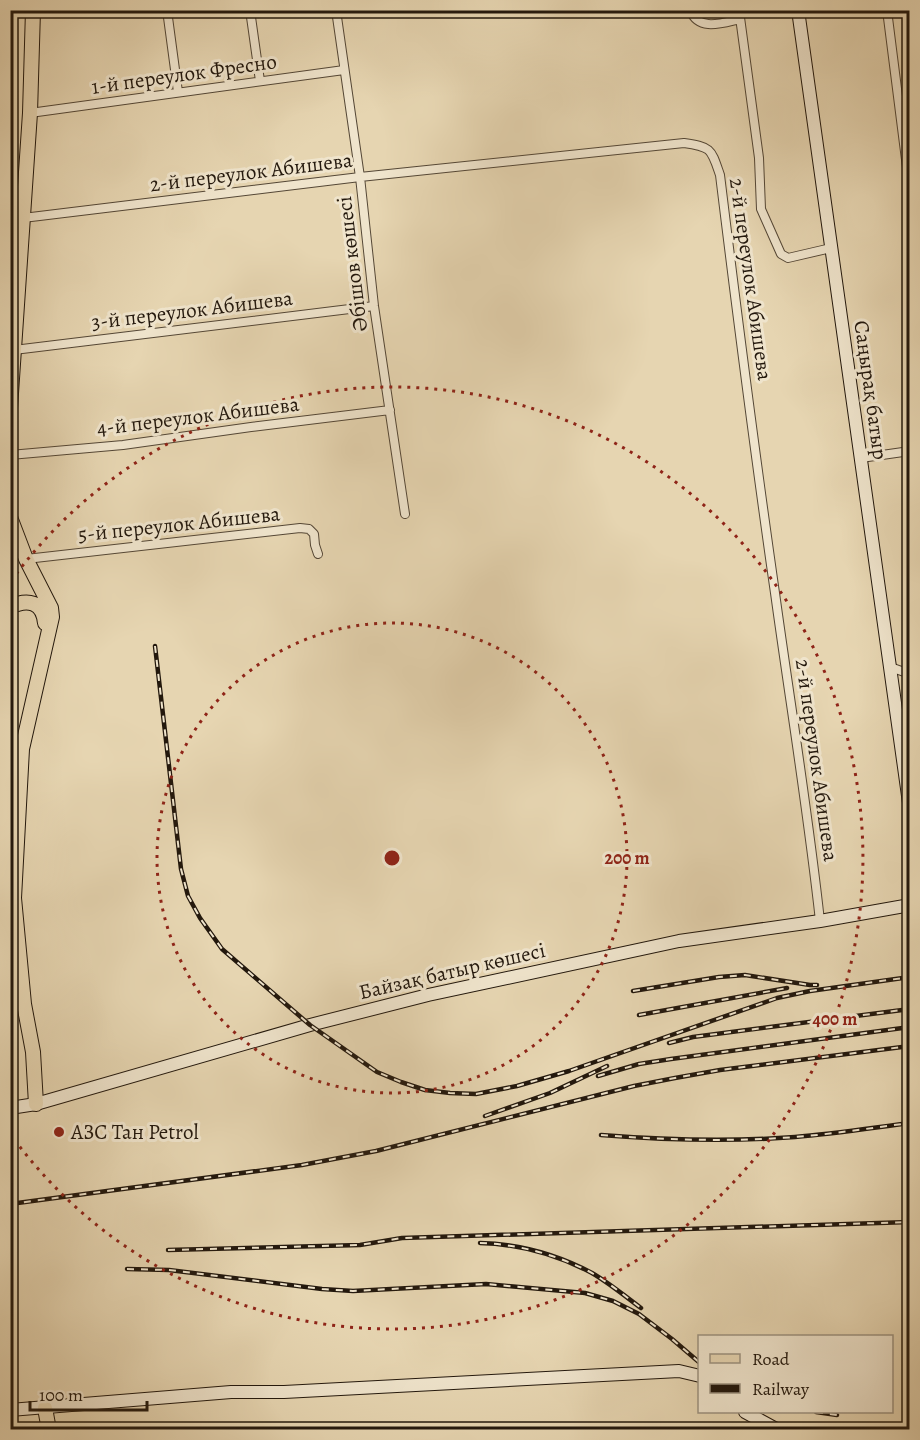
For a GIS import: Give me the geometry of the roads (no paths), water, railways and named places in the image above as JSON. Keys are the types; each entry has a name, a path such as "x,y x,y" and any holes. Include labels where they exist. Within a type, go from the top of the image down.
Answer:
{"main road":[{"path":"10,408 14,350 17,218 30,113 33,10"},
{"path":"10,517 26,559 51,608 52,617 22,749 14,898 24,1004 33,1052 36,1104"},
{"path":"10,607 18,603 36,604 42,609 46,641"},
{"path":"45,1408 49,1430"}],"street":[{"path":"167,10 178,92"},
{"path":"250,10 260,81"},
{"name":"Әбішов көшесі","path":"336,10 360,177 374,306 405,514"},
{"path":"690,10 690,14 698,21 708,25 739,15 759,158 761,209 780,251 784,257 788,258 831,248"},
{"name":"Саңырақ батыр","path":"798,10 909,810"},
{"path":"887,10 909,191"},
{"name":"1-й переулок Фресно","path":"30,113 344,69"},
{"name":"2-й переулок Абишева","path":"17,218 360,177 684,143 701,145 710,150 720,175 820,921"},
{"name":"3-й переулок Абишева","path":"14,350 374,306"},
{"name":"4-й переулок Абишева","path":"10,455 123,445 390,410"},
{"path":"861,458 909,451"},
{"name":"5-й переулок Абишева","path":"26,559 300,528 309,529 314,534 318,554"},
{"path":"890,667 909,674"},
{"name":"Байзақ батыр көшесі","path":"10,1108 36,1104 310,1025 428,995 679,941 820,921 909,905"},
{"path":"10,1410 231,1392 284,1392 679,1371 698,1376"},
{"path":"747,1413 778,1430"}],"railway":[{"path":"155,646 181,869 188,896 222,949 310,1025 377,1072 425,1090 476,1094 517,1086 569,1071 777,998 910,977"},
{"path":"633,991 745,975 817,985"},
{"path":"639,1015 787,988"},
{"path":"669,1043 693,1037 910,1009"},
{"path":"598,1076 639,1064 910,1027"},
{"path":"10,1204 302,1165 376,1151 634,1086 720,1070 910,1046"},
{"path":"485,1116 550,1093 607,1066"},
{"path":"601,1135 746,1140 824,1134 910,1123"},
{"path":"168,1250 360,1245 402,1238 910,1222"},
{"path":"480,1243 523,1248 566,1261 592,1273 641,1308"},
{"path":"127,1269 169,1270 353,1291 486,1284 585,1293 613,1301 639,1314 698,1361"},
{"path":"823,1413 837,1415"}],"place":[{"name":"АЗС Тан Petrol","path":"59,1132"}]}
